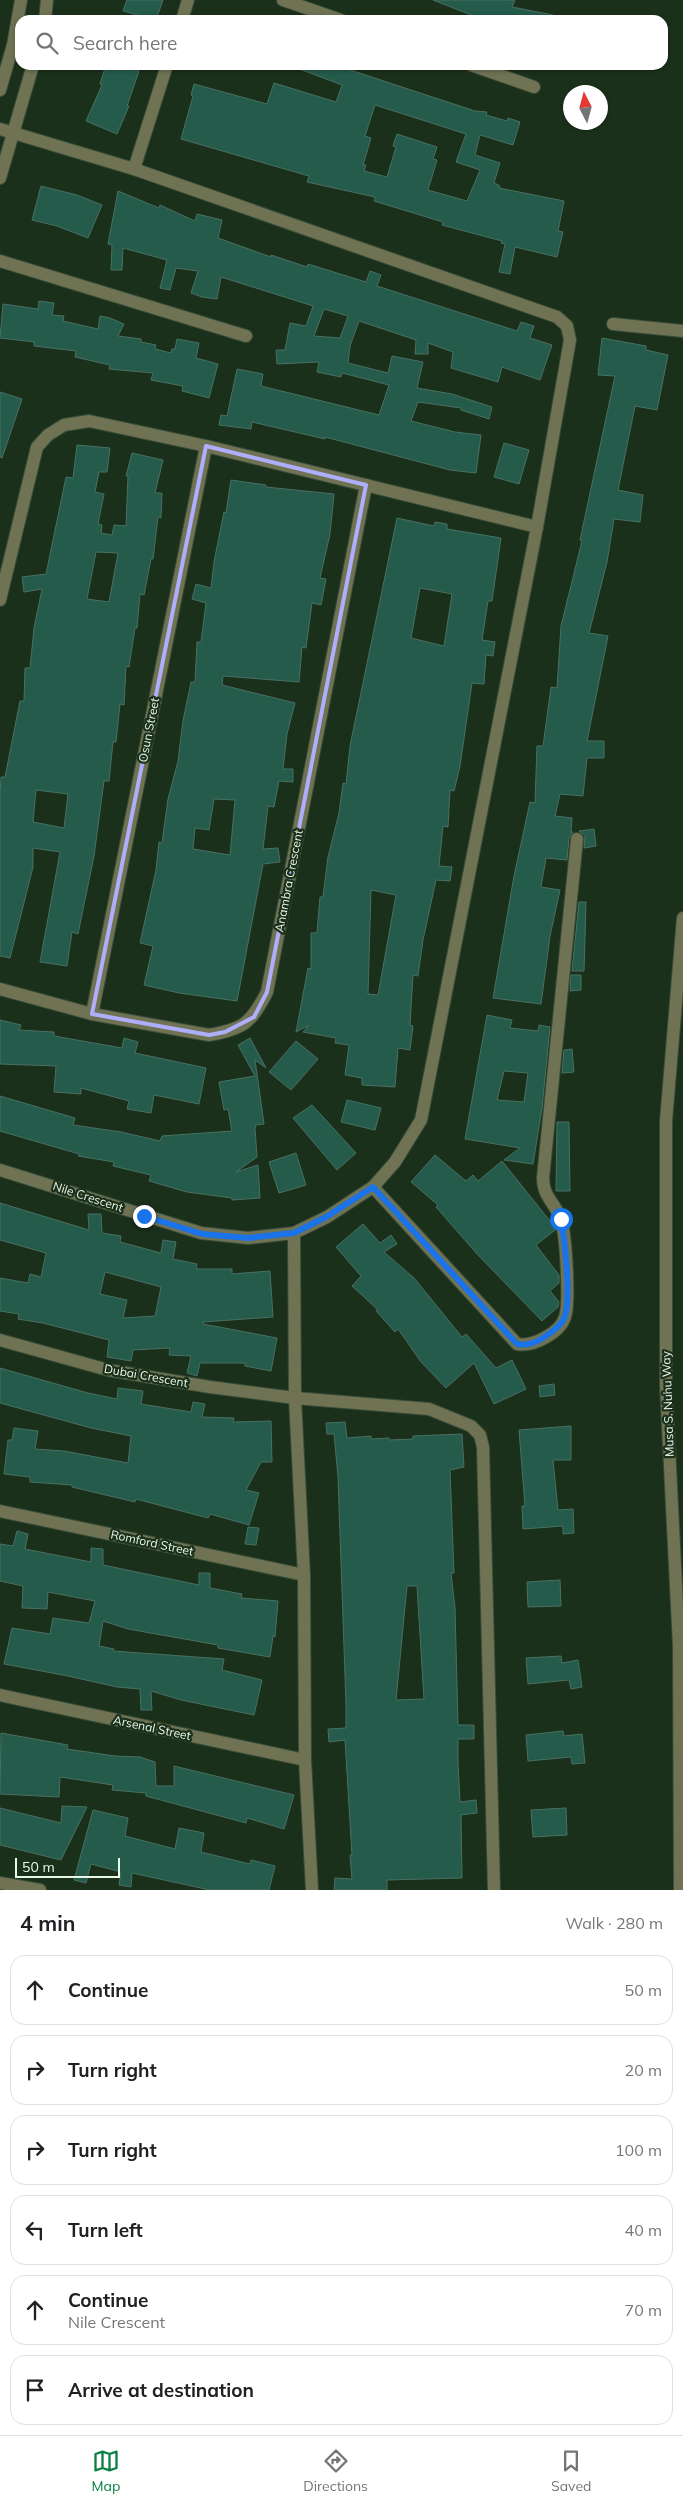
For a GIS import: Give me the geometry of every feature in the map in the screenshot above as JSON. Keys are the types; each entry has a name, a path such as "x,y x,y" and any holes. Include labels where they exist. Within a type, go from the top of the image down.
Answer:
{"street":[{"path":"18,15 21,0"},
{"path":"46,15 47,0"},
{"path":"184,15 188,0"},
{"path":"283,0 326,15"},
{"path":"0,90 15,34"},
{"path":"0,178 32,70"},
{"path":"134,169 165,70"},
{"path":"485,70 534,87"},
{"path":"0,129 134,169 557,317 567,326 570,340 537,527 421,1120 395,1162 373,1187 326,1217 294,1233 295,1398 304,1575 305,1760 312,1890"},
{"path":"0,261 246,336"},
{"path":"613,324 683,331"},
{"path":"0,600 37,447 48,435 64,425 89,421 206,446 537,527"},
{"name":"Osun Street","path":"92,1014 206,446"},
{"name":"Anambra Crescent","path":"0,989 92,1014 209,1035 233,1029 254,1017 267,992 366,485"},
{"path":"373,1187 517,1344 535,1343 554,1330 565,1318 567,1300 563,1231 561,1219 543,1188 542,1178 577,838"},
{"name":"Musa S. Nuhu Way","path":"680,1890 679,1646 666,1386 666,1121 683,918"},
{"name":"Nile Crescent","path":"0,1170 202,1234 248,1238 294,1233"},
{"name":"Dubai Crescent","path":"0,1340 108,1370 210,1387 295,1398 429,1409 459,1419 471,1426 480,1435 483,1447 494,1890"},
{"name":"Romford Street","path":"0,1511 304,1575"},
{"name":"Arsenal Street","path":"0,1695 305,1760"},
{"path":"0,1883 40,1890"}],"highlighted area":[{"path":"206,446 366,485 267,992 254,1017 225,1032 209,1035 92,1014"}],"building":[{"path":"127,0 163,0 158,15 138,15 123,11"},
{"path":"433,0 515,0 512,7 553,15 471,15"},
{"path":"104,70 139,71 127,106 129,106 117,134 86,121 102,85 100,84"},
{"path":"302,70 350,70 475,111 487,112 486,115 507,121 508,118 520,122 513,145 480,135 475,155 500,163 494,183 500,186 499,188 564,201 558,231 563,232 557,257 515,247 510,274 499,272 505,244 501,243 502,241 442,225 443,222 374,201 375,197 307,182 309,176 181,139 193,96 191,95 194,84 267,104 274,83 336,102 342,85","holes":["375,105 466,134 456,162 480,170 467,201 428,190 437,160 433,159 437,147 397,134 393,146 396,147 387,177 364,171 366,165 363,165 371,138 365,136"]},
{"path":"41,186 77,195 102,205 88,238 57,226 32,220"},
{"path":"118,191 159,208 160,205 195,221 197,214 222,220 218,238 271,257 271,255 307,267 308,264 366,282 370,271 381,275 377,286 517,331 521,322 534,326 530,338 552,345 540,380 502,367 498,382 451,368 453,352 428,343 428,354 415,354 416,340 359,321 350,346 348,363 388,373 392,356 423,362 417,388 452,394 492,407 489,419 461,410 461,408 418,402 411,421 455,432 481,435 476,473 450,470 325,437 325,439 252,422 251,429 219,425 221,415 227,416 237,369 263,374 261,386 379,415 389,385 342,373 341,377 317,372 319,362 277,364 276,350 285,350 290,323 306,326 313,306 221,277 217,299 202,297 191,293 198,271 176,268 170,290 160,288 167,260 123,248 122,270 111,270 112,245 108,244","holes":["324,309 348,316 340,338 314,336"]},
{"path":"39,301 54,303 52,315 64,316 63,321 98,329 100,316 110,318 124,324 118,336 141,339 141,342 156,345 155,349 171,353 172,349 175,349 177,339 199,343 196,358 218,364 209,398 182,391 183,386 151,380 153,373 109,369 110,365 75,357 76,351 34,346 34,342 0,338 3,304 38,309"},
{"path":"602,338 646,346 646,350 668,355 657,410 635,406 618,490 643,495 640,522 614,519 607,562 589,633 608,636 587,741 604,741 604,758 587,758 583,796 560,794 555,816 572,818 571,832 573,832 569,838 567,860 546,858 541,887 560,890 550,936 541,1004 493,998 514,876 530,802 535,803 537,746 543,746 551,687 557,688 561,626 582,541 580,540 615,376 598,375"},
{"path":"0,392 22,399 2,458 0,457"},
{"path":"504,443 529,450 519,484 494,477"},
{"path":"77,445 110,448 107,472 99,472 95,492 104,494 98,524 102,525 101,533 112,535 114,525 126,526 128,476 126,476 132,453 163,460 155,493 162,493 161,518 158,517 153,559 151,559 144,595 140,594 137,628 135,628 129,667 126,666 124,705 120,704 116,742 113,742 109,781 104,781 94,856 78,934 72,932 67,966 40,962 60,852 33,848 33,867 10,958 0,956 0,792 1,777 5,777 20,701 24,701 25,668 30,668 34,628 42,589 24,592 22,577 46,574 66,477 73,478","holes":["96,552 118,553 109,602 87,599","36,790 68,794 64,828 33,822"]},
{"path":"231,480 266,485 266,487 334,494 330,534 320,578 326,579 321,605 312,603 306,648 302,647 299,682 223,676 222,685 295,703 287,734 283,769 293,769 293,782 279,781 274,807 268,806 263,849 278,848 280,862 263,864 237,1001 179,993 144,985 153,946 140,943 156,870 159,842 162,843 168,799 178,761 183,721 191,682 195,682 197,642 201,642 206,603 192,599 196,584 211,588 224,512 226,513","holes":["214,799 235,800 230,855 193,849 195,828 209,830"]},
{"path":"397,518 434,526 435,522 447,524 447,529 501,538 492,601 488,601 482,640 495,642 493,656 486,655 484,684 472,683 460,766 454,791 450,790 448,827 443,826 439,866 452,867 450,881 436,880 423,940 418,976 413,975 410,1025 413,1026 410,1050 398,1048 395,1087 362,1085 362,1078 345,1075 349,1045 335,1043 336,1038 303,1032 309,1025 296,1032 308,968 311,969 311,933 317,933 320,897 323,897 328,857 339,813 343,783 346,784 350,746","holes":["420,588 452,594 444,646 411,638","371,890 396,895 378,995 368,994"]},
{"path":"594,829 596,846 584,848 585,836 579,831"},
{"path":"579,902 586,902 584,971 572,971"},
{"path":"571,975 581,975 581,990 570,991"},
{"path":"487,1015 512,1020 510,1028 538,1031 539,1025 550,1027 542,1108 533,1164 504,1160 520,1148 465,1139","holes":["504,1071 528,1073 524,1102 497,1100"]},
{"path":"0,1020 21,1025 19,1030 54,1032 54,1036 122,1048 124,1038 138,1042 135,1053 206,1068 199,1104 154,1095 151,1113 127,1109 129,1101 81,1088 81,1094 54,1092 56,1066 0,1064"},
{"path":"250,1038 266,1068 255,1060 264,1124 256,1125 255,1128 257,1157 236,1172 258,1165 260,1198 232,1200 232,1198 187,1192 149,1181 151,1175 113,1166 114,1162 78,1156 79,1154 0,1131 0,1096 75,1118 73,1125 121,1132 160,1141 162,1136 232,1131 228,1109 224,1110 219,1082 255,1076 238,1045"},
{"path":"296,1041 318,1059 291,1090 269,1072"},
{"path":"572,1049 574,1072 562,1073 564,1050"},
{"path":"347,1100 381,1108 375,1130 341,1122"},
{"path":"312,1105 356,1153 337,1170 293,1118"},
{"path":"557,1122 569,1122 570,1191 556,1191"},
{"path":"296,1153 306,1185 279,1193 269,1162"},
{"path":"435,1155 466,1181 473,1175 478,1181 502,1161 554,1226 555,1230 536,1245 559,1275 559,1283 550,1291 559,1302 558,1307 542,1321 477,1254 436,1207 438,1205 411,1182"},
{"path":"0,1203 89,1230 88,1214 101,1214 102,1233 121,1236 120,1242 161,1253 163,1240 176,1242 173,1259 197,1264 196,1269 232,1269 232,1274 270,1271 273,1317 203,1322 203,1324 277,1338 271,1371 245,1366 245,1363 200,1363 197,1376 187,1373 191,1356 169,1355 170,1348 133,1350 131,1361 107,1357 109,1340 43,1323 18,1319 19,1314 0,1311 0,1278 28,1283 30,1274 41,1277 46,1253 0,1240","holes":["105,1272 161,1287 155,1316 123,1318 127,1300 100,1294"]},
{"path":"363,1224 380,1243 391,1235 397,1244 384,1252 414,1278 462,1337 466,1334 496,1368 512,1360 526,1389 494,1404 474,1363 446,1388 421,1362 398,1329 395,1332 376,1311 378,1310 352,1286 361,1276 336,1247"},
{"path":"0,1368 88,1393 117,1399 118,1388 143,1391 141,1404 191,1412 193,1402 205,1404 202,1417 234,1418 233,1422 271,1421 272,1462 261,1462 246,1490 259,1493 249,1525 210,1514 208,1518 136,1499 135,1502 72,1487 72,1485 30,1482 30,1477 4,1474 8,1440 12,1440 14,1428 38,1431 35,1449 64,1451 128,1463 131,1436 91,1428 0,1403"},
{"path":"554,1384 555,1395 540,1397 539,1386"},
{"path":"345,1422 347,1438 371,1436 371,1439 389,1438 389,1440 413,1439 413,1436 462,1434 464,1467 450,1470 454,1573 451,1573 455,1608 458,1725 474,1725 474,1739 458,1739 458,1763 460,1802 476,1800 477,1813 461,1815 462,1878 387,1880 387,1890 334,1890 335,1878 352,1879 350,1855 352,1855 345,1740 329,1742 328,1729 346,1728 346,1704 338,1477 334,1434 327,1434 326,1423","holes":["407,1586 417,1586 424,1699 396,1700"]},
{"path":"571,1426 571,1460 553,1460 558,1510 573,1509 574,1533 563,1534 563,1526 523,1529 522,1506 525,1506 519,1430"},
{"path":"248,1527 259,1528 256,1545 245,1544"},
{"path":"17,1531 28,1534 25,1549 91,1562 91,1548 103,1549 103,1565 199,1585 199,1573 210,1573 210,1588 242,1594 241,1598 278,1601 275,1637 273,1636 270,1657 218,1648 218,1645 128,1629 103,1621 99,1646 114,1649 113,1651 224,1659 222,1670 262,1680 254,1715 181,1700 151,1691 152,1710 141,1710 140,1689 117,1687 4,1664 12,1628 50,1634 53,1618 89,1623 95,1601 48,1592 47,1609 22,1608 23,1586 0,1581 0,1544 13,1546"},
{"path":"560,1580 561,1606 528,1607 527,1582"},
{"path":"561,1656 562,1663 578,1660 582,1687 571,1689 569,1680 528,1684 526,1658"},
{"path":"563,1731 564,1736 582,1734 585,1763 572,1764 571,1757 528,1761 526,1735"},
{"path":"1,1733 68,1745 67,1749 115,1756 140,1757 155,1762 156,1786 174,1786 174,1766 294,1795 284,1829 247,1818 246,1823 146,1796 146,1793 112,1790 113,1785 60,1777 59,1797 0,1794"},
{"path":"62,1806 87,1807 61,1860 0,1845 0,1808 61,1823"},
{"path":"566,1808 567,1835 533,1837 531,1810"},
{"path":"93,1810 128,1818 125,1836 175,1849 179,1828 204,1833 201,1852 250,1864 251,1860 275,1866 269,1890 210,1890 132,1873 131,1887 119,1885 121,1872 91,1864 86,1883 74,1880"}],"route":[{"path":"144,1216 202,1234 248,1238 294,1233 326,1217 373,1187 517,1344 524,1345 535,1343 554,1330 565,1318 567,1300 561,1219"}]}
